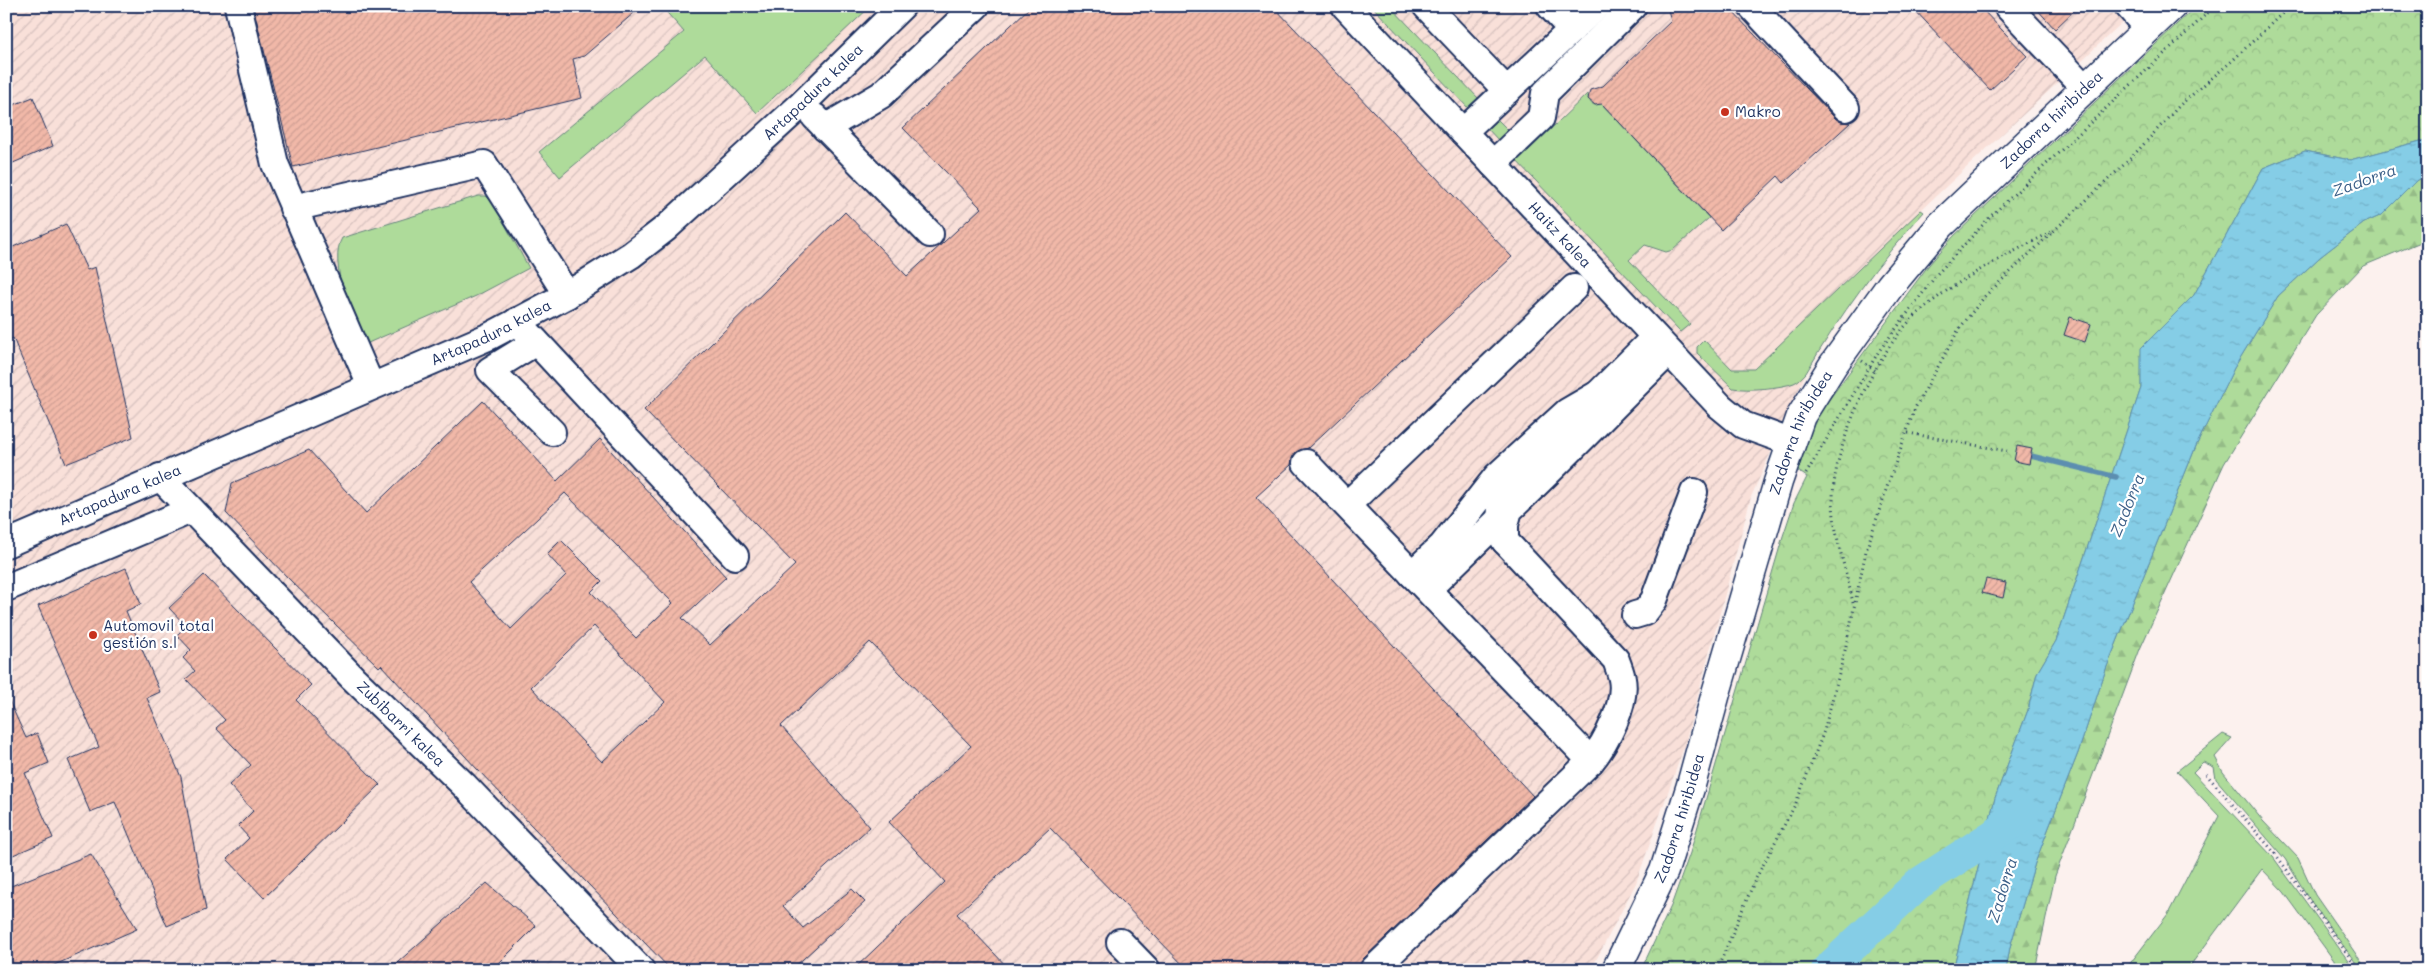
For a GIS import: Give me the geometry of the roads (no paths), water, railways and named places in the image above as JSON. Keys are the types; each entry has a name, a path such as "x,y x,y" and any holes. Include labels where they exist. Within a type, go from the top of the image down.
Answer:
{"main road":[{"name":"Zadorra hiribidea","path":"1616,970 1664,871 1691,785 1790,442 1801,416 1833,365 1919,250 1977,190 2172,6"}],"street":[{"path":"238,6 275,164 371,386"},
{"name":"Artapadura kalea","path":"6,544 371,386 518,321 567,296 631,255 666,228 802,104 902,6"},
{"path":"825,128 881,95 976,6"},
{"name":"Haitz kalea","path":"1345,6 1720,406 1743,425 1790,442"},
{"path":"1426,6 1507,91"},
{"path":"1550,6 1572,30"},
{"path":"1463,132 1597,6"},
{"path":"1493,164 1541,118 1545,94 1632,6"},
{"path":"1751,6 1846,108"},
{"path":"2007,6 2085,88"},
{"path":"2128,6 2148,28"},
{"path":"802,104 930,234"},
{"path":"294,208 484,164 567,296"},
{"path":"1347,505 1574,288"},
{"path":"518,321 735,556"},
{"path":"536,342 490,370 552,432"},
{"path":"1420,582 1442,546 1497,476 1567,412 1598,394 1662,344"},
{"path":"1420,582 1505,523 1636,384 1662,344"},
{"path":"1505,523 1502,499 1578,427 1598,394"},
{"path":"1306,463 1591,760"},
{"name":"Zubibarri kalea","path":"160,477 353,678 464,785 641,970"},
{"path":"1635,615 1645,612 1654,600 1694,492"},
{"path":"6,588 191,510"},
{"path":"1373,970 1591,760 1603,746 1613,723 1621,695 1622,680 1616,660 1505,523 1493,512 1475,516 1457,528"},
{"path":"1120,942 1148,970"}],"water":[{"name":"Zadorra","path":"2428,139 2428,175 2417,180 2382,215 2364,223 2320,257 2278,296 2234,368 2196,446 2106,669 2078,753 2035,863 2010,947 2006,970 1953,970 1995,798 2028,710 2037,673 2056,641 2141,388 2141,348 2194,295 2263,168 2305,151 2350,160"}],"waterway":[{"path":"2031,456 2116,477"},
{"path":"1827,970 1918,884 2023,816"}],"place":[{"name":"Makro","path":"1725,112"},
{"name":"Automovil total gestión s.l","path":"93,635"}]}
